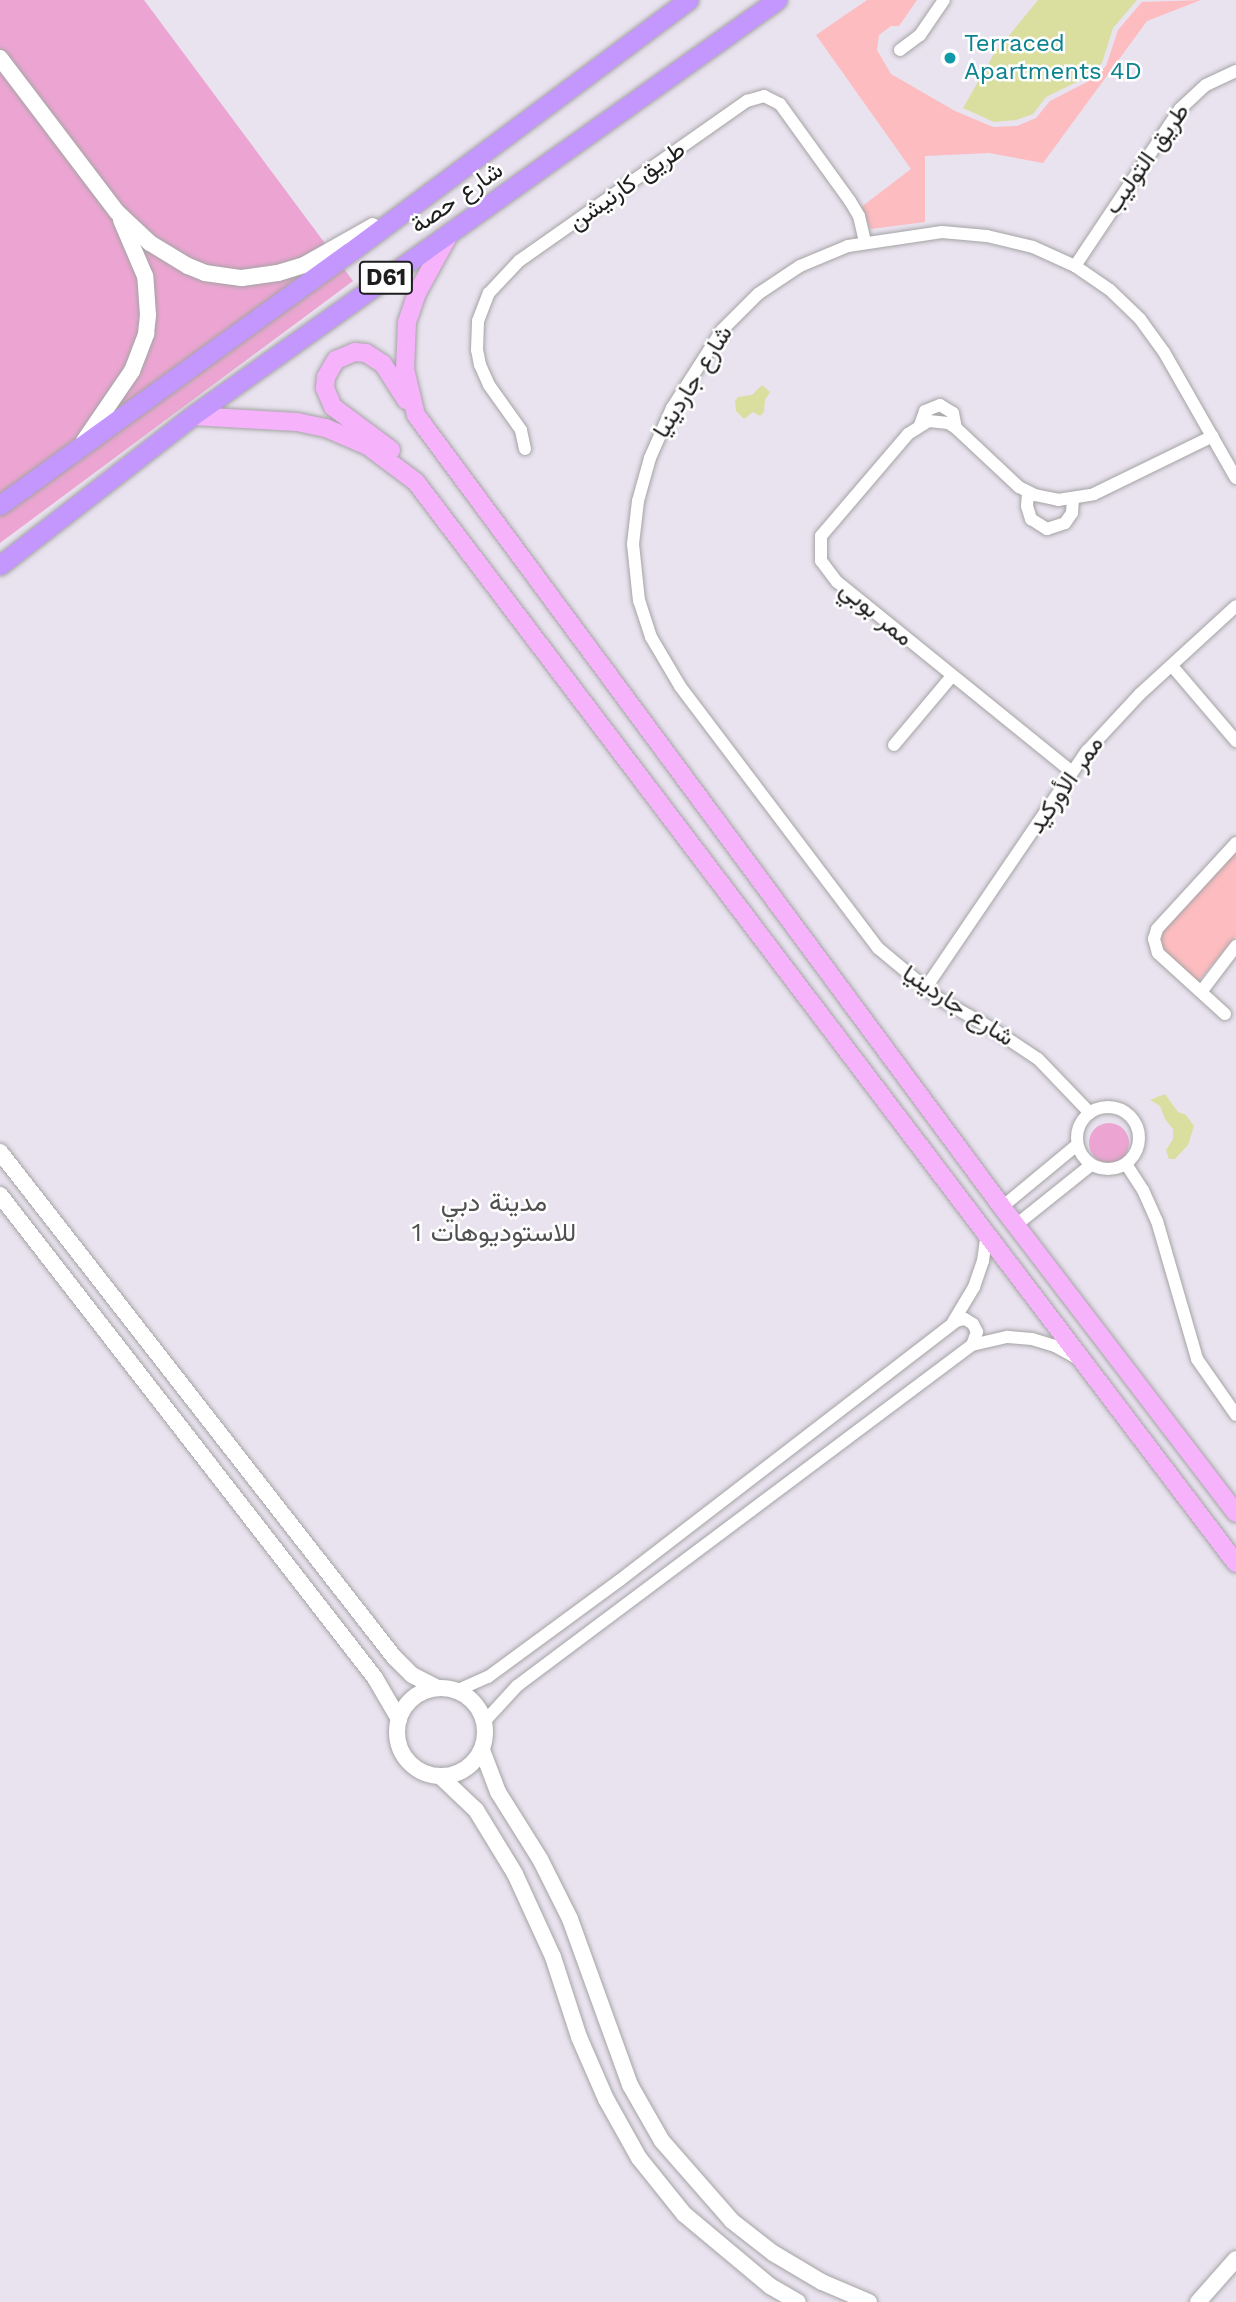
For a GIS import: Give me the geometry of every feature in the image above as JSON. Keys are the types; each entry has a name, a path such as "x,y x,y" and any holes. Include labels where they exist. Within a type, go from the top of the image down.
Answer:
{"main road":[{"name":"شارع حصة","path":"0,505 688,0"},
{"name":"شارع حصة","path":"0,565 192,416 777,0"},
{"path":"416,415 405,369 407,322 417,293 450,233"},
{"path":"1236,1513 1002,1207 416,415 383,364 375,357 355,352 336,360 329,368 325,388 333,407 387,446 416,482 1236,1563"},
{"path":"192,416 297,422 326,428 368,446 416,482"}],"street":[{"path":"900,50 920,35 944,0"},
{"path":"0,58 117,212 169,256 205,272 242,278 291,270 372,226 391,219"},
{"name":"طريق التوليب","path":"1076,266 1181,109 1206,85 1236,71"},
{"name":"طريق كارنيشن","path":"525,449 521,430 489,385 480,365 477,350 478,321 489,293 520,261 752,98 764,96 780,104 850,201 859,216 865,242"},
{"path":"81,445 132,371 146,334 148,315 145,276 117,212"},
{"name":"شارع جاردينيا","path":"1090,1113 1056,1076 1017,1044 925,989 893,963 864,933 669,670 644,619 633,564 638,501 654,447 672,408 722,330 758,294 785,274 831,251 865,242 924,233 960,233 1033,247 1076,266 1111,290 1140,319 1164,352 1236,478"},
{"name":"ممر بوبي","path":"1072,772 837,582 825,569 819,553 825,529 920,425 926,411 940,405 953,414 956,428 1010,480 1028,492 1050,499 1073,500 1094,494 1213,436"},
{"path":"1028,492 1027,506 1031,519 1047,529 1065,523 1072,513 1073,500"},
{"name":"ممر الأوركيد","path":"925,989 1072,772 1121,712 1236,606"},
{"path":"1172,666 1236,741"},
{"path":"894,745 952,676"},
{"path":"1225,1014 1158,953 1154,944 1155,934 1236,843"},
{"path":"1201,992 1236,946"},
{"path":"1100,1108 1121,1110 1136,1125 1138,1147 1126,1164 1115,1169 1091,1165 1077,1145 1077,1133 1090,1113 1100,1108"},
{"path":"1002,1207 1077,1145"},
{"path":"0,1152 394,1657 412,1675 437,1688 457,1691 474,1703 484,1722 482,1750 498,1792 540,1859 570,1919 630,2085 662,2141 732,2221 773,2253 822,2282 869,2302"},
{"path":"1126,1164 1143,1190 1157,1221 1197,1359 1236,1415"},
{"path":"1016,1225 1091,1165"},
{"path":"0,1195 375,1678 399,1719"},
{"path":"952,1323 974,1287 983,1261 987,1233"},
{"path":"457,1691 488,1677 609,1588 952,1323 965,1319 973,1324 976,1332 972,1345"},
{"path":"484,1722 517,1686 972,1345 1008,1337 1032,1339 1055,1346 1086,1366"},
{"path":"437,1688 421,1693 408,1704 399,1719 397,1732 405,1758 427,1774 440,1776 463,1771 482,1750"},
{"path":"440,1776 477,1810 515,1874 553,1957 579,2037 606,2099 639,2158 668,2196 712,2239 770,2286 798,2302"},
{"path":"1198,2302 1236,2259"}],"shaded area":[{"path":"0,0 144,0 353,281 0,543"},
{"path":"867,0 917,0 899,26 891,26 879,35 877,50 891,74 955,111 993,127 1017,126 1036,118 1050,101 1089,81 1106,66 1118,30 1142,2 1201,0 1147,21 1043,163 989,153 925,156 925,222 871,229 860,208 911,169 816,35"},
{"path":"1038,0 1137,0 1113,28 1102,63 1087,77 1046,97 1033,114 1016,120 994,122 963,108 994,54"},
{"path":"762,385 770,392 765,400 764,412 760,416 753,412 744,419 736,411 735,401 738,397 752,395"},
{"path":"1236,848 1236,936 1198,982 1160,948 1160,935"},
{"path":"1165,1094 1178,1112 1186,1115 1194,1126 1188,1145 1175,1159 1169,1159 1166,1150 1173,1139 1173,1129 1160,1106 1150,1100"},
{"path":"1109,1123 1117,1124 1123,1129 1128,1135 1128,1151 1123,1157 1117,1162 1109,1163 1101,1162 1095,1157 1090,1151 1089,1143 1090,1135 1095,1129 1101,1124"}],"place":[{"name":"Terraced Apartments 4D","path":"950,58"}],"district":[{"name":"مدينة دبي للاستوديوهات 1","path":"494,1218"}]}
